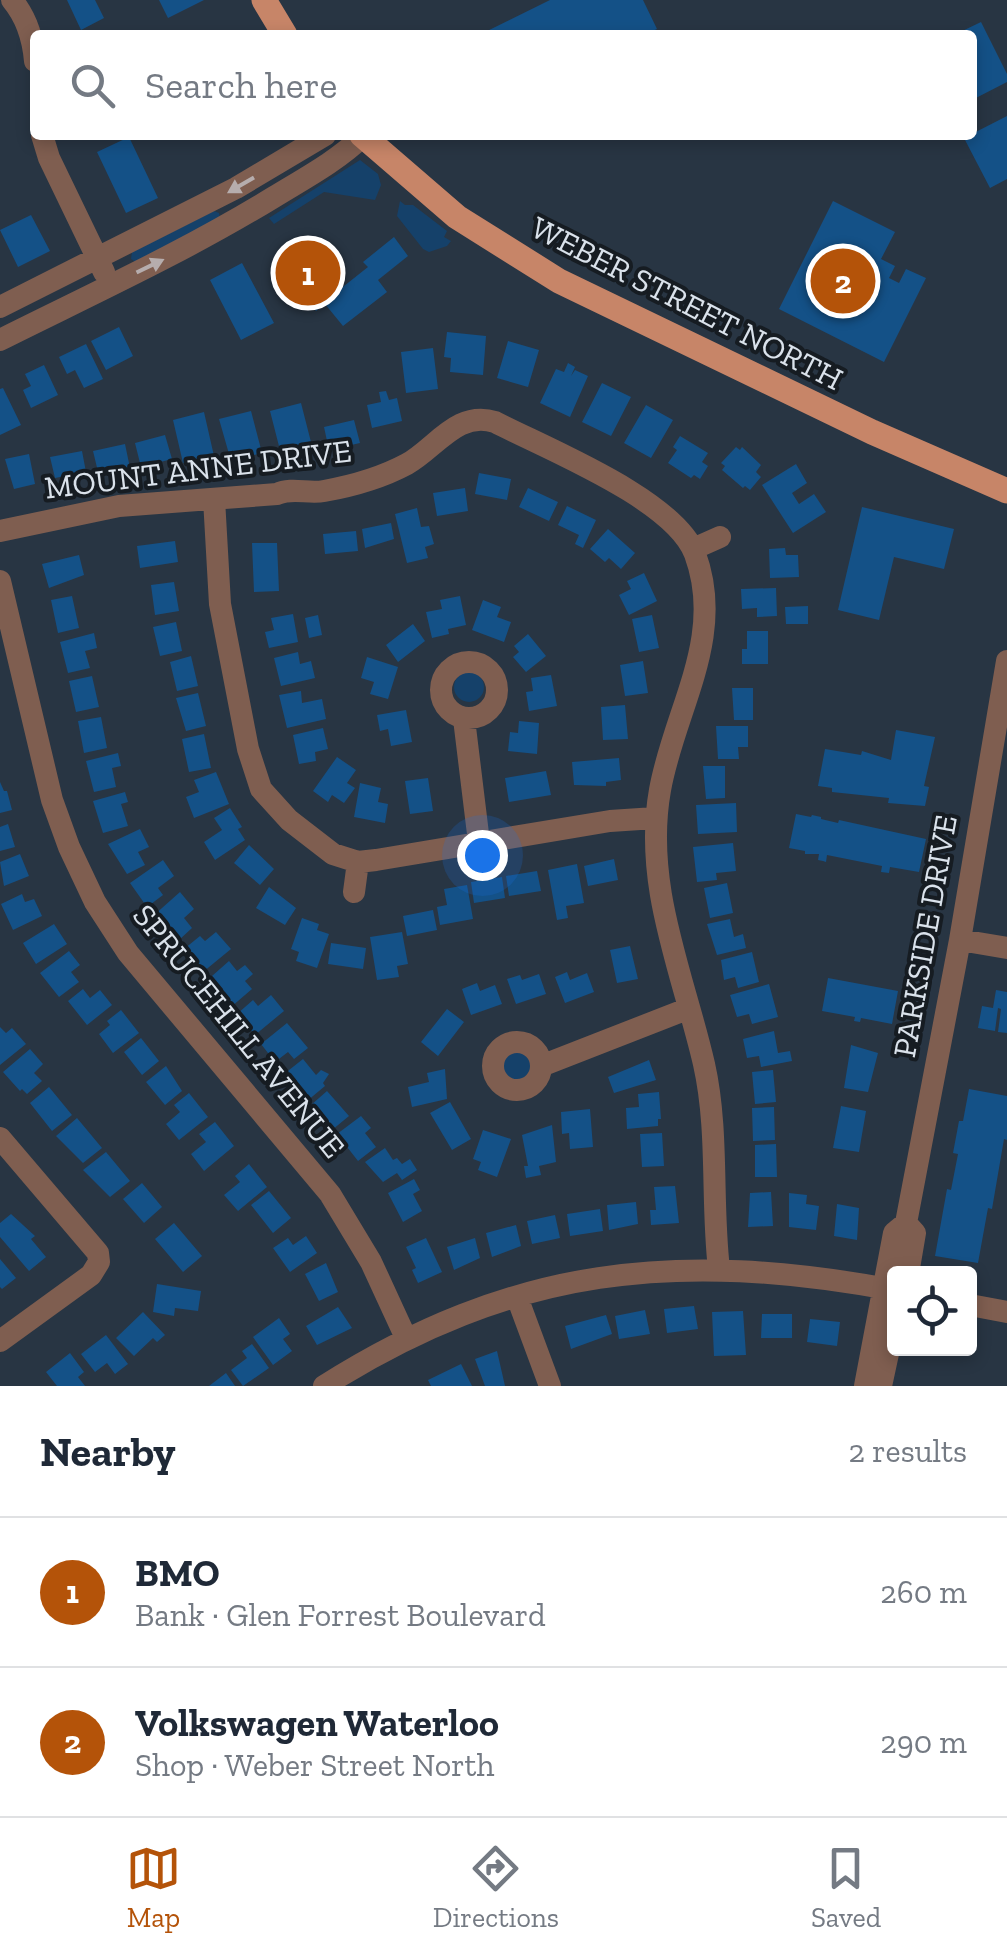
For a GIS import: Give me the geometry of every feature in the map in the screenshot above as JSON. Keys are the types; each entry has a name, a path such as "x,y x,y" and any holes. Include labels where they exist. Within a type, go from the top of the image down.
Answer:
{"main road":[{"path":"264,0 282,30"},
{"name":"WEBER STREET NORTH","path":"368,140 458,218 559,281 872,432 1007,491"}],"street":[{"path":"12,0 30,32"},
{"path":"44,140 110,284"},
{"path":"0,307 236,188 316,140"},
{"path":"0,340 251,211 345,154 358,140"},
{"name":"MOUNT ANNE DRIVE","path":"0,531 119,506 277,494 285,490 326,491 371,480 414,460 458,425 481,419 495,422 618,483 676,529 692,550"},
{"path":"214,499 220,604 248,749 261,789 289,820 332,854 358,862 610,821 655,818"},
{"path":"718,1269 704,1065 662,907 655,818 660,784 700,660 705,631 702,584 692,550 720,536"},
{"name":"SPRUCEHILL AVENUE","path":"0,582 4,620 52,800 69,847 103,916 175,1011 330,1194 371,1262 406,1338"},
{"name":"PARKSIDE DRIVE","path":"891,1266 894,1234 906,1223 1003,706 1007,660"},
{"path":"464,719 478,842"},
{"path":"354,892 358,862"},
{"path":"960,940 1007,948"},
{"path":"541,1066 687,1010"},
{"path":"0,1138 98,1253 99,1262 91,1275 0,1341"},
{"name":"PARKSIDE DRIVE","path":"906,1223 915,1232 909,1266"},
{"path":"324,1386 406,1338 458,1315 605,1276 718,1269 810,1275 887,1289"},
{"path":"517,1297 550,1386"},
{"name":"PARKSIDE DRIVE","path":"865,1386 887,1297"},
{"path":"977,1306 1007,1312"},
{"path":"881,1386 888,1356"}],"shaded area":[{"path":"360,160 378,174 381,185 375,200 324,192 274,224 269,218"},
{"path":"400,201 413,205 447,231 444,237 451,241 447,246 429,252 423,249 397,216"},
{"path":"214,211 220,218 136,262 131,259 132,252"},
{"path":"469,672 480,676 484,687 480,698 469,702 458,698 454,687 458,676"},
{"path":"516,1051 527,1055 531,1066 527,1077 516,1081 505,1077 501,1066 505,1055"}],"building":[{"path":"67,0 95,0 104,18 81,30"},
{"path":"159,0 204,0 168,18"},
{"path":"550,0 643,0 657,29 655,30 489,30"},
{"path":"981,22 1007,74 1007,82 977,97 977,30 964,30"},
{"path":"1007,116 1007,179 990,188 965,140 977,140 977,131"},
{"path":"130,140 158,198 126,213 97,152"},
{"path":"833,201 895,232 881,259 895,266 889,278 899,283 906,269 926,278 884,362 779,309"},
{"path":"31,215 50,251 18,267 0,230"},
{"path":"394,237 408,256 378,280 387,292 343,326 325,304 316,311 279,262 303,244 339,290 368,267 363,262"},
{"path":"242,263 274,323 241,340 210,280"},
{"path":"119,327 133,356 106,370 91,341"},
{"path":"447,332 486,336 483,375 450,372 451,358 444,357"},
{"path":"508,341 539,350 528,387 497,378"},
{"path":"86,344 103,379 84,388 75,370 67,374 59,357"},
{"path":"433,348 438,389 406,393 401,352"},
{"path":"568,363 575,367 571,376 575,370 588,376 570,417 540,403 556,369 564,372"},
{"path":"44,365 58,395 31,408 23,390 31,386 25,374"},
{"path":"602,383 631,397 611,436 582,422"},
{"path":"3,388 21,425 0,435 0,389"},
{"path":"386,391 389,400 397,398 402,421 372,428 367,405 381,402 379,392"},
{"path":"301,403 312,446 281,454 270,411"},
{"path":"646,405 673,420 651,458 624,443"},
{"path":"251,411 262,453 231,461 219,419"},
{"path":"204,412 214,456 183,463 173,420"},
{"path":"354,420 360,443 329,450 324,427"},
{"path":"165,435 172,459 141,467 135,443"},
{"path":"680,436 708,453 702,462 708,466 700,479 694,475 691,478 668,463"},
{"path":"125,444 130,468 99,476 93,451"},
{"path":"736,447 742,447 761,465 756,472 761,477 750,490 722,470 725,466 721,463"},
{"path":"82,451 86,472 55,478 50,457"},
{"path":"29,454 35,484 14,489 5,459"},
{"path":"796,464 807,483 792,493 799,504 814,494 826,512 793,533 762,485"},
{"path":"479,473 511,479 507,500 475,494"},
{"path":"465,488 468,511 437,516 433,493"},
{"path":"528,488 558,502 549,521 519,507"},
{"path":"567,506 596,520 583,548 575,544 579,535 558,525"},
{"path":"862,507 954,529 944,569 894,557 879,620 838,610"},
{"path":"417,508 421,527 429,526 434,544 425,547 428,558 407,563 395,514"},
{"path":"391,523 394,539 365,548 362,529"},
{"path":"608,529 635,553 621,569 590,549"},
{"path":"356,531 358,551 325,554 323,534"},
{"path":"175,541 178,562 140,568 137,546"},
{"path":"252,543 277,543 279,591 254,592"},
{"path":"785,548 786,555 798,555 799,577 770,578 769,549"},
{"path":"79,555 84,575 49,588 42,564"},
{"path":"644,573 657,601 629,615 619,595 631,589 627,581"},
{"path":"174,582 179,611 155,615 151,585"},
{"path":"776,588 777,616 757,617 757,608 742,609 741,589"},
{"path":"72,596 79,628 58,633 51,600"},
{"path":"460,596 466,625 432,638 426,612 442,609 440,600"},
{"path":"483,600 501,607 497,617 511,622 504,642 472,630"},
{"path":"808,606 808,624 786,624 785,607"},
{"path":"293,614 298,642 269,648 265,632 274,630 271,618"},
{"path":"318,615 322,635 309,638 305,618"},
{"path":"652,615 659,648 639,652 632,619"},
{"path":"176,622 182,651 160,656 153,627"},
{"path":"413,624 425,641 398,662 386,645"},
{"path":"747,631 768,631 768,664 742,664"},
{"path":"94,633 97,648 85,651 90,668 68,673 60,642"},
{"path":"528,634 546,656 526,672 513,657 519,652 514,646"},
{"path":"298,652 300,664 311,661 315,678 281,686 274,658"},
{"path":"191,656 198,686 177,691 170,662"},
{"path":"367,657 398,667 388,699 370,694 374,682 361,678"},
{"path":"643,661 648,693 625,696 620,665"},
{"path":"551,675 557,706 529,711 526,692 533,691 531,678"},
{"path":"92,676 99,707 76,712 69,681"},
{"path":"732,688 753,688 753,720 734,720"},
{"path":"301,691 302,703 322,699 326,719 287,728 279,695"},
{"path":"198,693 206,726 186,731 176,698"},
{"path":"625,705 628,739 603,740 601,707"},
{"path":"406,710 412,742 391,746 388,729 380,731 377,715"},
{"path":"101,717 107,748 84,753 78,721"},
{"path":"519,721 539,723 537,754 508,751 510,732 518,733"},
{"path":"716,726 748,726 748,747 738,747 739,759 718,759"},
{"path":"323,728 328,749 315,752 316,761 299,764 293,735"},
{"path":"896,730 935,737 924,786 929,787 925,806 888,803 889,798 832,792 832,788 818,786 825,749 861,755 862,751 891,760"},
{"path":"204,734 211,768 189,772 182,739"},
{"path":"118,753 121,766 112,768 116,787 94,792 86,761"},
{"path":"337,757 356,770 347,783 355,788 344,803 332,795 328,802 313,791"},
{"path":"619,758 621,780 606,782 606,786 574,785 572,762"},
{"path":"703,766 725,766 725,798 706,799"},
{"path":"546,771 551,795 509,802 505,778"},
{"path":"216,772 229,804 194,818 186,797 199,792 194,780"},
{"path":"428,778 433,811 410,814 405,781"},
{"path":"0,782 12,810 0,813"},
{"path":"360,783 381,788 378,802 388,804 385,823 354,817"},
{"path":"125,792 128,802 121,804 128,826 103,833 93,801"},
{"path":"736,803 737,832 698,834 696,805"},
{"path":"230,808 245,840 215,860 204,842 222,830 214,818"},
{"path":"796,814 926,839 919,872 890,867 889,873 881,872 882,866 827,855 826,862 818,860 819,854 789,848"},
{"path":"8,824 15,847 0,851 0,827"},
{"path":"140,829 149,847 138,852 145,865 127,874 108,844"},
{"path":"733,843 736,871 716,873 717,880 697,882 693,847"},
{"path":"249,845 274,869 260,885 234,863"},
{"path":"20,854 29,876 4,886 0,862"},
{"path":"614,859 618,880 588,886 584,866"},
{"path":"163,860 174,876 158,888 163,895 147,907 130,883"},
{"path":"577,864 584,903 566,906 568,918 557,920 548,870"},
{"path":"537,871 541,891 509,896 506,876"},
{"path":"502,877 505,898 474,903 471,882"},
{"path":"727,883 733,913 710,918 704,888"},
{"path":"467,885 473,919 440,925 437,907 447,905 444,889"},
{"path":"269,887 296,908 285,925 256,908"},
{"path":"180,892 194,909 184,918 192,928 179,940 153,916"},
{"path":"22,894 25,902 34,899 42,916 13,930 1,904"},
{"path":"433,910 437,930 407,936 403,916"},
{"path":"302,918 319,924 317,930 329,934 317,968 296,961 299,952 291,949"},
{"path":"730,919 734,937 743,934 746,948 717,955 707,924"},
{"path":"54,924 67,944 36,964 23,943"},
{"path":"216,932 231,949 203,972 184,949 200,936 205,941"},
{"path":"402,932 408,964 397,966 399,977 377,980 370,937"},
{"path":"331,943 366,948 363,969 328,964"},
{"path":"630,946 638,979 617,983 610,950"},
{"path":"69,951 80,965 71,972 79,982 59,997 40,973"},
{"path":"752,952 759,982 738,988 735,977 724,980 721,960"},
{"path":"229,961 237,971 245,965 253,974 245,981 252,989 231,1007 212,976"},
{"path":"567,972 570,980 587,973 594,992 565,1003 555,977"},
{"path":"539,974 546,994 516,1004 507,979 520,975 522,980"},
{"path":"828,978 898,991 892,1024 861,1018 860,1022 854,1021 855,1017 822,1011"},
{"path":"477,983 480,991 495,985 502,1004 471,1015 462,989"},
{"path":"769,984 778,1017 752,1024 749,1014 737,1017 730,995"},
{"path":"83,989 90,998 100,990 112,1005 87,1025 68,1001"},
{"path":"996,990 1007,992 1007,1033 998,1032 998,1008 995,1031 978,1028 982,1006 993,1008"},
{"path":"271,995 284,1011 255,1035 237,1014 253,1000 258,1006"},
{"path":"447,1009 464,1022 438,1056 421,1042"},
{"path":"121,1010 139,1033 113,1053 99,1034"},
{"path":"287,1023 308,1048 294,1059 288,1052 275,1062 261,1044"},
{"path":"0,1027 6,1033 12,1028 26,1044 0,1065"},
{"path":"774,1031 778,1053 790,1051 792,1061 761,1067 759,1056 747,1058 743,1039"},
{"path":"141,1038 159,1061 142,1075 124,1052"},
{"path":"851,1045 878,1053 868,1092 844,1088"},
{"path":"30,1049 43,1064 34,1073 42,1081 27,1094 3,1072"},
{"path":"303,1059 316,1075 321,1070 329,1074 325,1086 307,1101 284,1074"},
{"path":"649,1060 656,1080 614,1093 608,1077"},
{"path":"166,1066 182,1091 165,1105 146,1082"},
{"path":"445,1069 447,1099 412,1107 408,1087 429,1082 427,1073"},
{"path":"773,1070 776,1102 755,1104 752,1072"},
{"path":"49,1087 72,1115 52,1131 30,1103"},
{"path":"969,1089 1007,1096 1007,1140 1004,1139 978,1263 935,1256 947,1189 951,1190 958,1154 953,1153 959,1121 963,1121"},
{"path":"327,1091 349,1116 332,1130 311,1105"},
{"path":"659,1092 658,1126 627,1129 626,1108 639,1107 638,1094"},
{"path":"189,1093 208,1117 179,1140 166,1124 180,1112 174,1105"},
{"path":"450,1102 471,1139 452,1150 430,1113"},
{"path":"841,1106 866,1111 859,1152 833,1148"},
{"path":"774,1107 775,1140 753,1141 752,1108"},
{"path":"590,1109 593,1147 570,1149 569,1133 562,1134 561,1112"},
{"path":"361,1116 371,1128 365,1133 376,1147 358,1161 337,1134"},
{"path":"77,1118 102,1148 83,1163 56,1136"},
{"path":"215,1122 234,1146 204,1171 191,1154 206,1142 199,1134"},
{"path":"552,1125 556,1162 539,1166 541,1175 526,1178 524,1166 528,1166 522,1135"},
{"path":"483,1130 511,1139 497,1177 478,1170 481,1162 473,1159"},
{"path":"662,1133 664,1166 642,1167 640,1134"},
{"path":"776,1144 777,1177 755,1177 755,1145"},
{"path":"385,1148 393,1160 397,1158 402,1164 410,1159 417,1170 402,1180 397,1173 383,1182 365,1162"},
{"path":"106,1152 130,1181 110,1197 83,1170"},
{"path":"249,1164 267,1187 238,1211 224,1195 240,1182 235,1176"},
{"path":"414,1179 420,1190 413,1194 422,1211 403,1222 388,1193"},
{"path":"142,1183 162,1207 144,1223 123,1199"},
{"path":"675,1186 679,1223 651,1225 650,1210 656,1210 654,1187"},
{"path":"269,1191 291,1218 273,1233 251,1205"},
{"path":"771,1192 773,1226 748,1227 750,1193"},
{"path":"789,1193 807,1195 806,1204 819,1206 816,1230 789,1227"},
{"path":"636,1202 638,1224 609,1230 607,1205"},
{"path":"837,1204 859,1208 857,1240 834,1236"},
{"path":"600,1209 603,1231 570,1236 567,1214"},
{"path":"11,1214 35,1236 31,1239 46,1257 29,1271 0,1237 0,1223"},
{"path":"555,1215 560,1238 532,1244 527,1221"},
{"path":"174,1223 202,1256 183,1272 155,1239"},
{"path":"516,1225 521,1246 492,1257 486,1233"},
{"path":"306,1236 317,1253 290,1272 273,1248 288,1238 293,1245"},
{"path":"426,1238 442,1272 418,1283 406,1247"},
{"path":"475,1238 480,1258 454,1270 447,1247"},
{"path":"0,1259 16,1278 2,1289 0,1287"},
{"path":"326,1263 338,1292 319,1301 305,1274"},
{"path":"157,1284 201,1291 198,1311 175,1308 174,1316 153,1312"},
{"path":"694,1306 698,1329 667,1333 664,1309"},
{"path":"338,1307 352,1328 317,1345 306,1326"},
{"path":"645,1310 650,1334 619,1339 615,1316"},
{"path":"743,1311 746,1355 714,1356 712,1312"},
{"path":"143,1312 165,1335 157,1342 153,1338 134,1356 116,1338"},
{"path":"762,1314 792,1314 792,1338 761,1338"},
{"path":"606,1315 612,1334 571,1349 565,1326"},
{"path":"279,1318 290,1334 283,1339 292,1351 273,1365 253,1337"},
{"path":"810,1319 840,1322 837,1346 807,1342"},
{"path":"106,1335 128,1364 115,1374 107,1363 95,1372 81,1354"},
{"path":"252,1344 269,1368 243,1386 231,1370 247,1358 242,1351"},
{"path":"497,1351 505,1386 485,1386 475,1359"},
{"path":"70,1353 84,1372 78,1377 85,1386 57,1386 46,1372"},
{"path":"461,1364 472,1386 431,1386 428,1380"},
{"path":"226,1373 235,1386 209,1386"}],"place":[{"name":"BMO","path":"308,273"},
{"name":"Volkswagen Waterloo","path":"843,281"}]}
